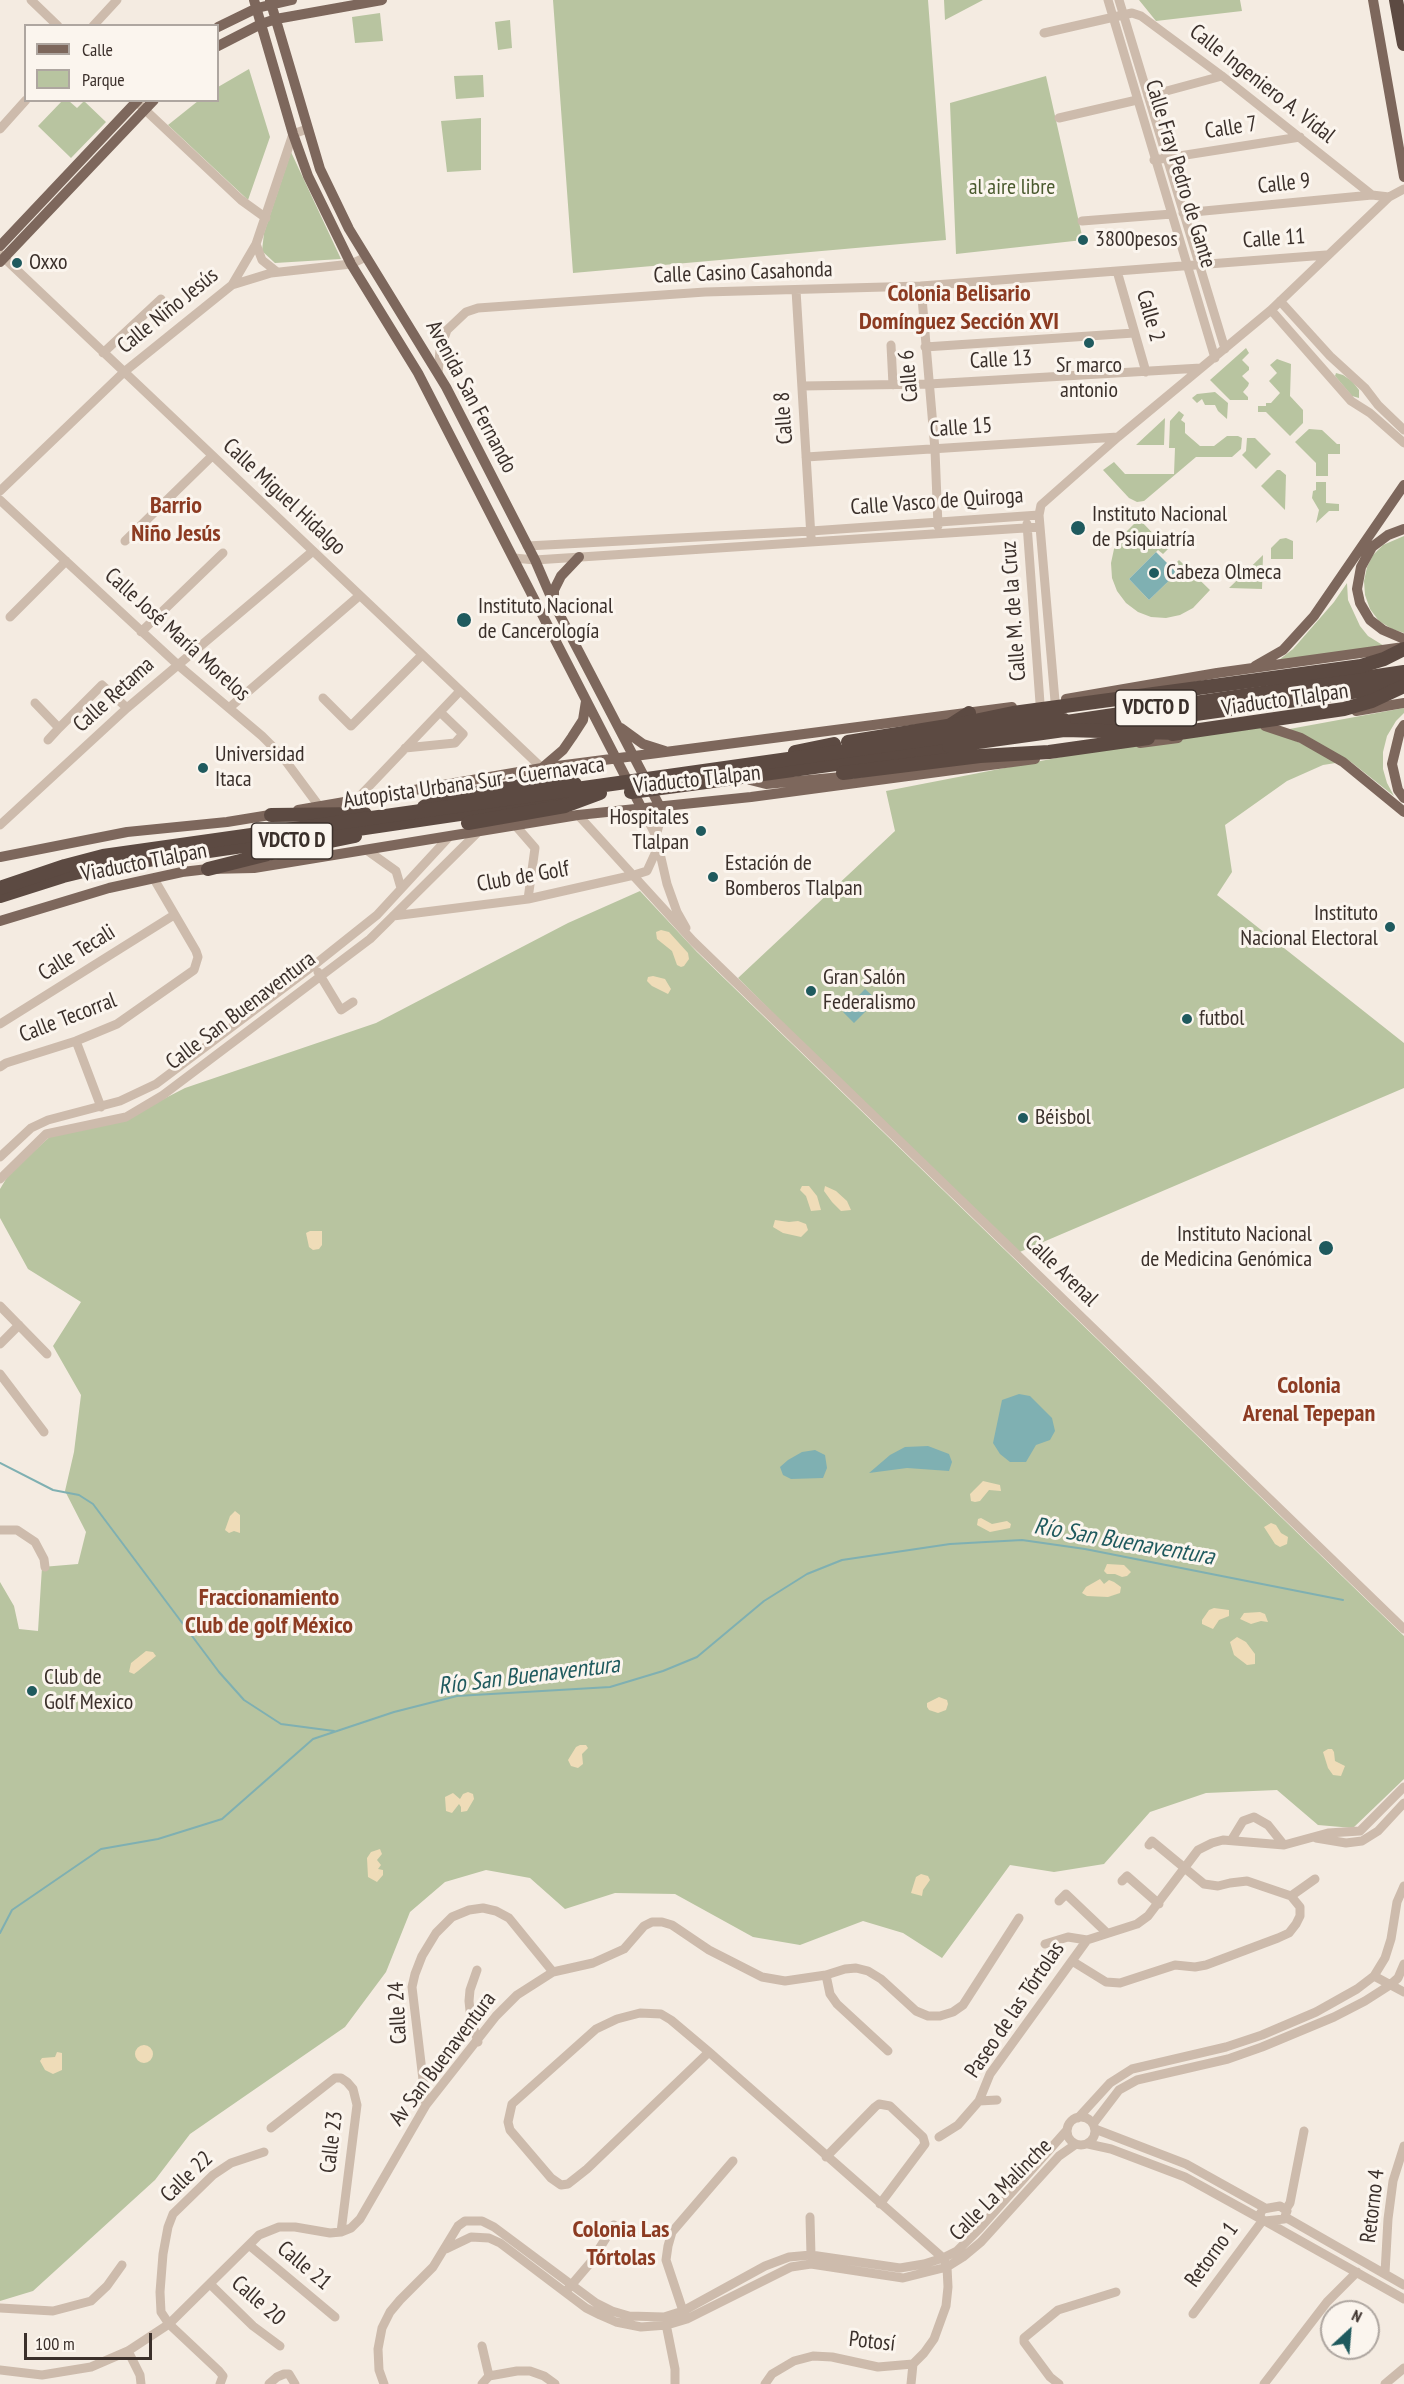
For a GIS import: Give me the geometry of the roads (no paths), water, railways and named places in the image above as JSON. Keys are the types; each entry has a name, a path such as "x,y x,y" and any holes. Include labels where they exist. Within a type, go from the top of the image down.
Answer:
{"highway":[{"path":"1396,0 1404,44"},
{"path":"1402,0 1404,12"},
{"path":"756,762 834,744 1013,713 1361,666 1384,659 1404,648"},
{"name":"Viaducto Tlalpan","path":"694,779 756,762 1056,724 1404,672"},
{"path":"1064,725 1139,709 1238,683"},
{"path":"694,779 750,780 843,773 980,756 1048,752 1344,709 1366,703 1404,685"},
{"name":"Viaducto Tlalpan","path":"0,898 114,868 383,821 424,807 590,791 952,748 1404,685"},
{"path":"908,743 942,730 969,713"},
{"path":"1064,725 1180,732"},
{"name":"Autopista Urbana Sur - Cuernavaca","path":"0,886 103,856 1064,725"},
{"path":"952,748 1013,751 1050,757"},
{"path":"421,823 468,823 565,807 590,791 578,784 542,783 462,795 435,801 424,807"},
{"name":"Viaducto Tlalpan","path":"0,886 64,864 104,856 383,821 421,823 590,791"},
{"name":"Autopista Urbana Sur - Cuernavaca","path":"0,898 54,879 100,867 590,791"},
{"path":"271,815 383,821"},
{"path":"208,869 272,853 343,840 383,821"}],"main road":[{"path":"219,26 255,4 292,0"},
{"path":"219,45 276,19 382,0"},
{"path":"1373,0 1404,177"},
{"name":"Avenida San Fernando","path":"271,2 306,129 320,169 349,228 438,373 535,560 554,604 659,805"},
{"name":"Avenida San Fernando","path":"255,4 293,134 308,176 351,264 418,374 641,807"},
{"path":"0,246 139,103"},
{"path":"1,258 139,103"},
{"path":"365,286 369,288 375,285 377,274"},
{"path":"449,435 469,432"},
{"path":"1249,670 1282,650 1314,616 1404,485"},
{"path":"1404,530 1382,538 1368,553 1358,574 1357,589 1360,603 1370,620 1383,630 1404,639"},
{"path":"554,604 554,590 561,576 579,557"},
{"name":"Viaducto Tlalpan","path":"0,857 127,832 271,815 542,768 969,713 1404,648"},
{"path":"542,768 563,750 572,737 583,720 586,701"},
{"name":"Viaducto Tlalpan","path":"0,921 99,891 208,869 254,868 578,815 751,797 1050,757 1404,703"},
{"path":"618,725 643,744 671,752"},
{"path":"1404,725 1400,730 1392,764 1398,790 1404,798"},
{"path":"1265,726 1300,738 1343,762 1404,812"},
{"path":"750,780 766,784 864,775 884,778"}],"street":[{"path":"31,0 56,24"},
{"path":"95,24 117,0"},
{"name":"Calle Fray Pedro de Gante","path":"1108,0 1118,16 1148,96 1225,350"},
{"name":"Calle Fray Pedro de Gante","path":"1119,0 1118,16 1137,100 1215,358"},
{"name":"Calle Ingeniero A. Vidal","path":"1118,16 1132,13 1140,16 1222,76 1372,195"},
{"path":"1044,33 1118,16"},
{"path":"1148,96 1222,76"},
{"path":"1059,118 1137,100"},
{"path":"0,129 24,102"},
{"path":"139,103 241,200 266,218"},
{"path":"293,134 306,129"},
{"name":"Calle Niño Jesús","path":"0,490 124,372 232,285 245,267 256,244 293,134"},
{"name":"Calle 7","path":"1154,160 1300,137"},
{"name":"Calle Vasco de Quiroga","path":"527,546 811,531 1039,514 1041,505 1118,437 1271,310 1389,197 1404,189"},
{"name":"Calle 9","path":"1183,213 1372,195 1389,197"},
{"path":"1082,221 1172,214"},
{"path":"256,244 262,260 277,272"},
{"name":"Calle 11","path":"1117,271 1326,255"},
{"path":"232,285 277,272 351,264 366,257"},
{"name":"Calle Miguel Hidalgo","path":"1,258 542,768"},
{"name":"Calle Casino Casahonda","path":"438,373 440,350 447,330 466,312 478,308 705,292 921,285 1117,271"},
{"name":"Calle 2","path":"1117,271 1146,372"},
{"name":"Calle 6","path":"921,285 935,450 939,534"},
{"name":"Calle 8","path":"796,290 812,543"},
{"path":"103,353 161,299"},
{"path":"1280,301 1330,356 1365,388 1378,405 1404,430"},
{"path":"1271,310 1321,365 1331,381 1351,401 1370,413 1404,443"},
{"path":"926,347 1134,333"},
{"path":"891,345 893,385"},
{"path":"1321,365 1330,356"},
{"name":"Calle 13","path":"802,386 929,384 1202,368"},
{"name":"Calle 15","path":"806,457 1118,437"},
{"path":"125,541 212,456"},
{"name":"Calle José María Morelos","path":"0,500 141,632 262,736 282,756 319,806"},
{"name":"Calle M. de la Cruz","path":"1039,514 1055,701"},
{"name":"Calle M. de la Cruz","path":"1027,515 1040,703"},
{"name":"Calle Vasco de Quiroga","path":"514,558 535,560 1040,527"},
{"name":"Calle Retama","path":"0,825 127,708 312,551"},
{"path":"141,632 223,553"},
{"path":"10,617 66,561"},
{"path":"229,708 359,596"},
{"path":"323,698 351,726 422,655"},
{"path":"48,740 102,685 127,708"},
{"path":"356,800 460,691"},
{"path":"35,703 59,728"},
{"path":"405,748 455,743 463,734 440,712"},
{"path":"659,805 658,847 667,884 677,912 693,940"},
{"path":"641,807 657,836"},
{"path":"578,815 693,940"},
{"path":"515,825 535,848 528,899"},
{"name":"Calle San Buenaventura","path":"0,1179 46,1134 126,1117 163,1095 370,939 481,830"},
{"name":"Calle San Buenaventura","path":"0,1157 31,1128 48,1120 120,1101 156,1084 377,915 449,837"},
{"path":"634,875 647,871 658,847"},
{"path":"368,851 396,871 401,888"},
{"name":"Club de Golf","path":"377,915 395,916 528,899 634,875"},
{"path":"154,879 174,915"},
{"name":"Calle Tecorral","path":"0,1053 3,1065 76,1041 117,1024 194,970 198,957 196,951 174,915"},
{"name":"Calle Tecali","path":"0,1024 174,915"},
{"name":"Calle Arenal","path":"693,940 1404,1629"},
{"path":"313,966 321,975 341,1010 353,1002"},
{"path":"76,1041 101,1107"},
{"path":"0,1306 47,1354"},
{"path":"0,1344 19,1325"},
{"path":"0,1374 44,1432"},
{"path":"0,1530 17,1530 35,1542 44,1559 45,1567"},
{"name":"Paseo de las Tórtolas","path":"939,2136 958,2125 979,2101 990,2074 1087,1940 1137,1924 1148,1916 1198,1850 1212,1842 1232,1839 1284,1845 1328,1833 1360,1831 1404,1787"},
{"name":"Paseo de las Tórtolas","path":"1313,1837 1346,1843 1362,1841 1378,1832 1404,1803"},
{"path":"1232,1839 1243,1821 1254,1817 1268,1825 1284,1845"},
{"path":"1072,1960 1106,1982 1113,1984 1175,1965 1194,1967 1206,1965 1289,1933 1300,1916 1300,1907 1291,1896 1246,1881 1211,1886 1204,1884 1152,1841 1149,1845"},
{"path":"1122,1881 1127,1876 1159,1904"},
{"path":"1291,1896 1315,1880"},
{"path":"1404,1886 1396,1902 1391,1939 1385,1958 1374,1976 1323,2008 1262,2035 1226,2047 1132,2069 1110,2083 1069,2125 1067,2130 1068,2136 1076,2144 1112,2149 1185,2176 1404,2299"},
{"path":"1059,1900 1066,1894 1107,1933"},
{"name":"Calle 24","path":"426,2105 412,1987 422,1956 436,1933 452,1917 469,1910 483,1908 496,1911 509,1918 553,1972"},
{"name":"Av San Buenaventura","path":"341,2232 351,2228 360,2219 426,2105 478,2042 496,2016 517,1995 553,1972 612,1956 624,1949 644,1926 652,1922 672,1925 734,1964 762,1977 785,1981 856,1968 868,1971 881,1979 916,2011 928,2016 940,2016 963,2005 1019,1918"},
{"path":"1045,1944 1068,1937 1087,1940"},
{"path":"1088,2144 1092,2140 1094,2127 1119,2090 1137,2080 1179,2068 1228,2059 1355,2007 1398,1978 1404,1964"},
{"path":"477,1970 469,2001 471,2020 478,2042"},
{"path":"826,1975 830,1994 837,2004 888,2051"},
{"path":"1374,1976 1404,1992"},
{"path":"709,2052 587,2169 568,2184 561,2185 551,2178 510,2130 508,2122 512,2104 596,2029 617,2019 640,2013 661,2014 709,2052 945,2262"},
{"name":"Calle 23","path":"271,2128 335,2078 347,2082 353,2090 357,2105 341,2232"},
{"path":"979,2101 997,2100"},
{"path":"826,2157 875,2107 879,2104 890,2106 923,2137 925,2144 879,2204"},
{"path":"1078,2118 1089,2120 1094,2127 1186,2164 1265,2208 1280,2206 1286,2213 1404,2285"},
{"name":"Calle La Malinche","path":"444,2250 458,2226 465,2221 482,2222 494,2227 568,2289 586,2308 616,2322 641,2326 685,2315 791,2267 812,2264 903,2278 945,2262 980,2228 1067,2130"},
{"path":"1263,2220 1282,2220 1286,2213 1304,2131"},
{"name":"Calle La Malinche","path":"685,2315 765,2266 789,2257 811,2255 900,2268 963,2258 981,2242 1059,2156 1076,2144"},
{"name":"Retorno 4","path":"1385,2273 1393,2181 1404,2146"},
{"name":"Calle 22","path":"169,2324 161,2312 160,2292 163,2254 173,2214 213,2175 231,2163 264,2152"},
{"path":"685,2315 666,2260 672,2232 733,2162"},
{"name":"Retorno 1","path":"1193,2314 1263,2220 1260,2212 1265,2208"},
{"path":"810,2217 811,2255"},
{"path":"568,2289 591,2262 614,2226"},
{"path":"0,2370 42,2375 91,2367 128,2351 169,2324 211,2285 259,2235 279,2227 295,2227 330,2233 341,2232"},
{"name":"Calle La Malinche","path":"444,2250 471,2237 489,2238 568,2289"},
{"name":"Calle 21","path":"249,2245 336,2317"},
{"path":"384,2384 379,2370 378,2349 382,2328 390,2312 434,2267 444,2250"},
{"name":"Potosí","path":"765,2384 772,2374 794,2361 813,2356 832,2357 878,2367 913,2364 924,2353 941,2322 948,2287 945,2262"},
{"path":"0,2308 53,2311 91,2301 107,2286 122,2265"},
{"path":"1264,2384 1327,2302 1357,2272"},
{"name":"Calle 20","path":"211,2285 254,2326 280,2346"},
{"path":"1059,2384 1050,2377 1024,2342 1024,2338 1058,2310 1116,2292"},
{"path":"666,2321 675,2369 675,2384"},
{"path":"169,2324 219,2371 223,2376 220,2384"},
{"path":"482,2346 489,2376"},
{"path":"128,2351 140,2375 141,2384"},
{"path":"911,2384 913,2364"},
{"path":"1385,2384 1404,2368"},
{"path":"482,2384 489,2376 531,2371 555,2384"},
{"path":"11,2372 16,2384"},
{"path":"269,2384 284,2374 289,2374 294,2381"}],"water":[{"path":"1156,552 1177,573 1149,600 1129,579"},
{"path":"865,989 877,1000 854,1023 843,1012"},
{"path":"1019,1394 1030,1396 1052,1418 1055,1431 1050,1440 1036,1445 1026,1462 1010,1462 1000,1454 993,1443 1002,1400"},
{"path":"928,1446 949,1454 952,1462 949,1471 907,1468 869,1473 890,1455 905,1447"},
{"path":"815,1450 825,1455 827,1468 823,1478 791,1479 783,1475 780,1467 788,1460 802,1452"}],"waterway":[{"path":"0,1463 53,1490 79,1495 93,1504 219,1672 244,1700 281,1724 334,1731"},
{"name":"Río San Buenaventura","path":"0,1933 12,1910 101,1849 158,1839 222,1819 313,1739 394,1712 457,1696 610,1687 663,1671 697,1657 764,1601 807,1574 842,1560 950,1544 1022,1540 1085,1549 1343,1600"}],"place":[{"name":"3800pesos","path":"1083,240"},
{"name":"Oxxo","path":"17,263"},
{"name":"Sr marco antonio","path":"1089,343"},
{"name":"Instituto Nacional de Psiquiatría","path":"1078,528"},
{"name":"Cabeza Olmeca","path":"1154,573"},
{"name":"Instituto Nacional de Cancerología","path":"464,620"},
{"name":"Universidad Itaca","path":"203,768"},
{"name":"Hospitales Tlalpan","path":"701,831"},
{"name":"Estación de Bomberos Tlalpan","path":"713,877"},
{"name":"Instituto Nacional Electoral","path":"1390,927"},
{"name":"Gran Salón Federalismo","path":"811,991"},
{"name":"futbol","path":"1187,1019"},
{"name":"Béisbol","path":"1023,1118"},
{"name":"Instituto Nacional de Medicina Genómica","path":"1326,1248"},
{"name":"Club de Golf Mexico","path":"32,1691"}],"district":[{"name":"Colonia Belisario Domínguez Sección XVI","path":"959,308"},
{"name":"Barrio Niño Jesús","path":"176,520"},
{"name":"Colonia Arenal Tepepan","path":"1309,1400"},
{"name":"Fraccionamiento Club de golf México","path":"269,1612"},
{"name":"Colonia Las Tórtolas","path":"621,2244"}],"park label":[{"name":"al aire libre","path":"1012,188"}]}
